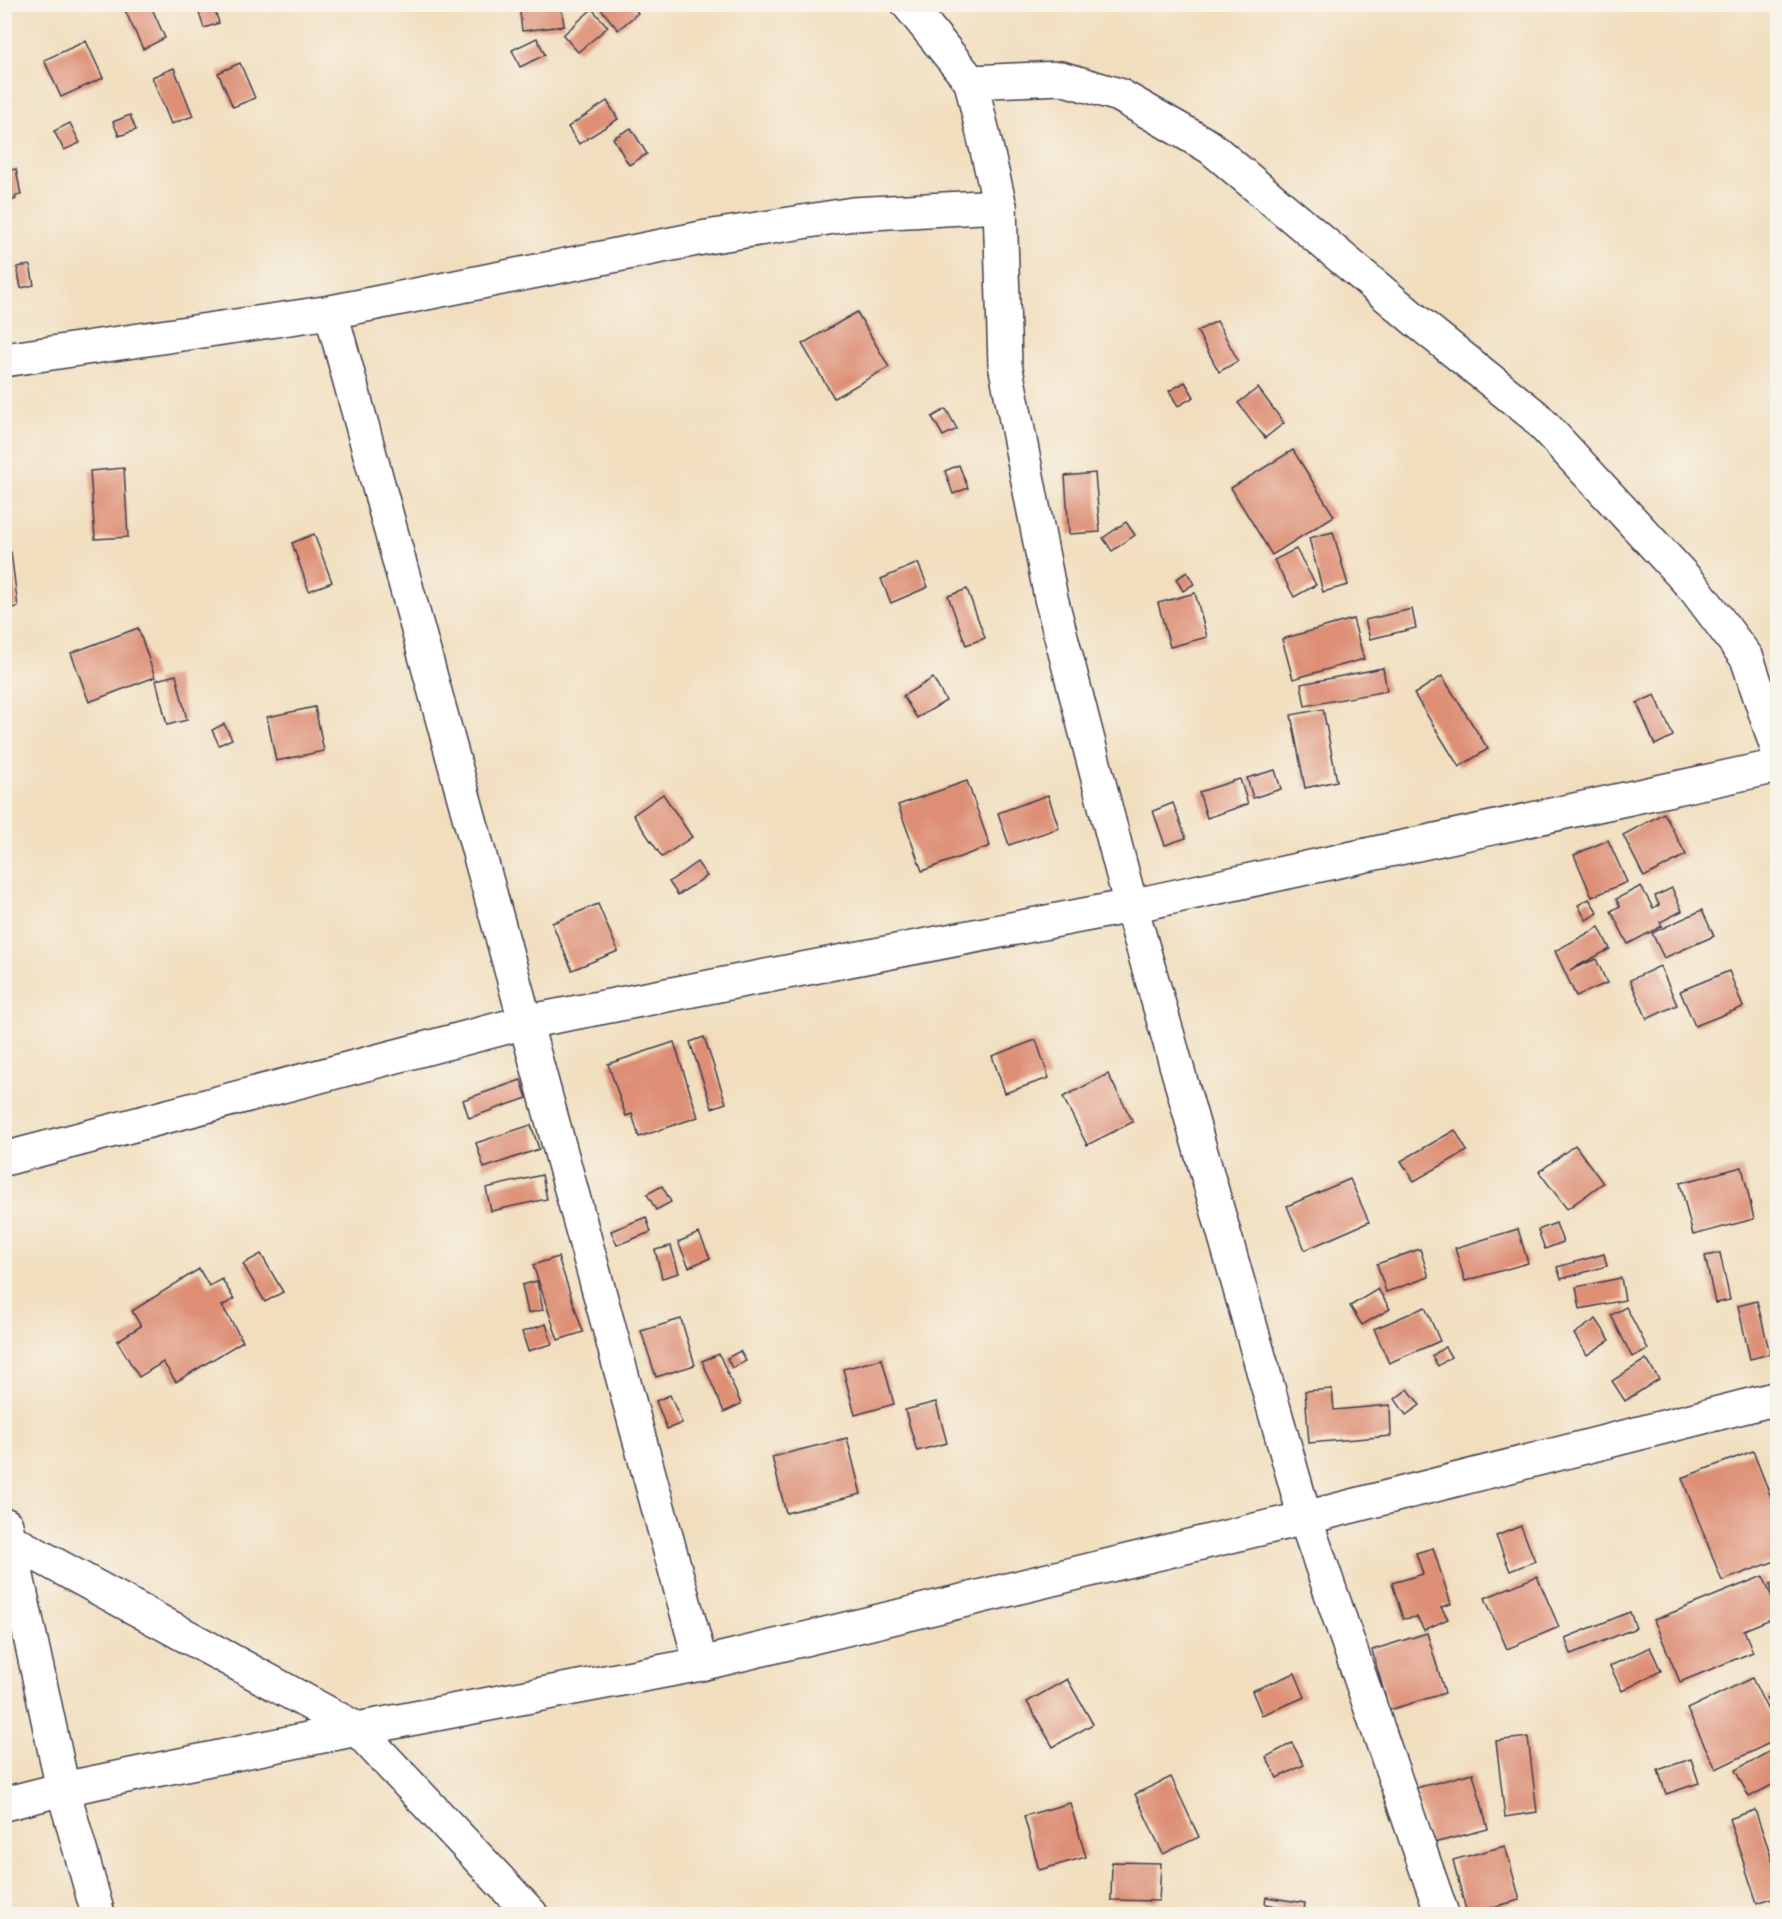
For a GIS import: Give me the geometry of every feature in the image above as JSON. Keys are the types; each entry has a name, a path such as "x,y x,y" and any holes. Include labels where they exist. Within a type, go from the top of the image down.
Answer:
{"street":[{"path":"908,4 971,82 1000,207 1005,364 1051,598 1131,906 1305,1518 1442,1914"},
{"path":"971,82 1062,78 1119,95 1210,147 1419,323 1535,416 1695,589 1747,658 1778,751"},
{"path":"4,360 331,312 707,237 853,214 1000,207"},
{"path":"331,312 701,1664"},
{"path":"4,1159 526,1022 1131,906 1778,766"},
{"path":"4,1803 357,1729 701,1664 1305,1518 1778,1398"},
{"path":"7,1529 357,1729 531,1914"},
{"path":"7,1529 63,1789 98,1914"}],"building":[{"path":"131,4 150,4 165,38 143,49 124,8"},
{"path":"196,4 213,4 219,23 204,28"},
{"path":"519,4 561,4 564,26 522,31"},
{"path":"597,4 631,4 638,13 618,30"},
{"path":"592,9 608,27 578,52 563,35"},
{"path":"537,38 545,55 520,67 512,50"},
{"path":"86,41 103,78 61,97 44,60"},
{"path":"240,63 255,98 233,107 218,73"},
{"path":"174,68 193,116 171,124 152,77"},
{"path":"607,101 618,119 579,144 568,127"},
{"path":"130,115 136,130 119,136 113,122"},
{"path":"70,123 80,143 64,150 54,131"},
{"path":"631,128 647,154 629,165 613,138"},
{"path":"16,169 21,195 4,203 4,171"},
{"path":"30,265 34,285 21,288 17,267"},
{"path":"857,312 889,367 834,398 802,344"},
{"path":"1217,321 1238,361 1219,372 1197,331"},
{"path":"1185,382 1194,397 1178,406 1169,391"},
{"path":"1258,388 1284,423 1265,438 1238,403"},
{"path":"946,409 957,429 943,436 932,417"},
{"path":"1293,450 1334,516 1272,555 1231,488"},
{"path":"959,465 968,488 953,494 945,471"},
{"path":"124,468 128,537 95,539 90,471"},
{"path":"1095,473 1100,532 1069,534 1065,476"},
{"path":"1126,522 1135,535 1112,551 1103,538"},
{"path":"1333,532 1348,585 1323,592 1309,538"},
{"path":"314,534 332,582 309,591 292,543"},
{"path":"1296,549 1316,585 1294,597 1274,560"},
{"path":"11,552 18,607 4,609 4,553"},
{"path":"918,563 928,587 891,603 881,579"},
{"path":"1187,572 1194,584 1183,591 1176,579"},
{"path":"967,589 985,638 966,645 948,596"},
{"path":"1195,593 1207,637 1170,647 1158,603"},
{"path":"1412,609 1416,628 1370,639 1365,620"},
{"path":"1353,619 1364,659 1293,679 1282,639"},
{"path":"138,628 155,677 89,702 71,653"},
{"path":"1383,668 1387,691 1305,706 1301,684"},
{"path":"176,675 187,720 167,725 156,680"},
{"path":"1442,676 1488,749 1459,767 1414,694"},
{"path":"933,678 946,701 917,718 903,696"},
{"path":"1655,695 1673,736 1655,745 1637,703"},
{"path":"315,707 324,751 276,761 267,717"},
{"path":"1323,709 1337,781 1305,788 1291,715"},
{"path":"224,724 232,739 219,745 212,730"},
{"path":"1275,770 1281,789 1253,798 1247,778"},
{"path":"1240,779 1248,804 1207,818 1199,792"},
{"path":"967,781 990,846 922,871 898,805"},
{"path":"663,794 692,837 662,857 633,815"},
{"path":"1048,795 1059,828 1009,845 998,813"},
{"path":"1173,803 1186,838 1165,845 1153,811"},
{"path":"1664,813 1686,855 1644,877 1623,835"},
{"path":"1608,840 1627,882 1592,897 1574,855"},
{"path":"697,862 707,876 678,895 669,882"},
{"path":"1641,886 1653,908 1659,905 1655,896 1672,888 1682,911 1660,922 1662,926 1628,944 1611,911 1620,906 1616,899"},
{"path":"1589,899 1598,913 1586,920 1578,905"},
{"path":"598,904 618,951 572,970 552,923"},
{"path":"1702,910 1714,936 1664,958 1652,933"},
{"path":"1599,927 1610,949 1570,970 1596,959 1607,983 1576,996 1555,951"},
{"path":"1660,966 1677,1005 1647,1019 1630,980"},
{"path":"1729,971 1743,1007 1695,1026 1680,991"},
{"path":"704,1037 726,1103 712,1108 690,1042"},
{"path":"1036,1040 1049,1078 1005,1093 992,1056"},
{"path":"674,1042 698,1117 639,1137 632,1114 626,1116 608,1064"},
{"path":"1108,1074 1133,1122 1087,1145 1063,1097"},
{"path":"521,1080 527,1098 469,1118 463,1100"},
{"path":"531,1125 539,1149 484,1168 476,1143"},
{"path":"1455,1130 1467,1151 1414,1181 1401,1161"},
{"path":"1575,1145 1603,1183 1567,1209 1539,1172"},
{"path":"1742,1167 1754,1219 1693,1235 1680,1183"},
{"path":"542,1175 547,1199 491,1211 486,1188"},
{"path":"1350,1179 1369,1222 1305,1250 1287,1206"},
{"path":"662,1186 671,1202 656,1210 647,1194"},
{"path":"646,1217 651,1232 617,1245 611,1231"},
{"path":"1556,1223 1563,1242 1545,1249 1538,1230"},
{"path":"1518,1229 1528,1263 1465,1281 1455,1248"},
{"path":"699,1233 710,1258 689,1267 678,1242"},
{"path":"671,1246 679,1273 662,1278 655,1250"},
{"path":"1420,1249 1429,1277 1386,1292 1377,1264"},
{"path":"1720,1253 1730,1300 1715,1303 1705,1256"},
{"path":"261,1254 283,1292 265,1302 243,1264"},
{"path":"1604,1254 1607,1266 1561,1279 1557,1267"},
{"path":"558,1257 583,1332 558,1340 533,1265"},
{"path":"199,1269 209,1286 222,1279 234,1299 222,1306 243,1341 176,1382 163,1362 139,1377 117,1341 141,1326 132,1311"},
{"path":"1621,1278 1625,1300 1580,1309 1576,1287"},
{"path":"537,1281 543,1310 528,1313 522,1285"},
{"path":"1378,1289 1390,1309 1362,1325 1350,1306"},
{"path":"1757,1301 1770,1354 1750,1359 1738,1306"},
{"path":"1425,1307 1440,1341 1389,1363 1374,1329"},
{"path":"1626,1307 1648,1349 1632,1357 1611,1315"},
{"path":"681,1319 695,1365 656,1377 641,1331"},
{"path":"1596,1319 1610,1340 1587,1355 1574,1334"},
{"path":"546,1324 552,1344 528,1351 522,1332"},
{"path":"1445,1347 1451,1357 1438,1366 1432,1356"},
{"path":"740,1351 746,1361 732,1368 727,1358"},
{"path":"719,1354 741,1404 724,1412 702,1361"},
{"path":"882,1359 894,1404 855,1415 843,1369"},
{"path":"1646,1359 1659,1379 1625,1401 1612,1381"},
{"path":"1332,1389 1334,1410 1390,1405 1391,1436 1309,1443 1305,1391"},
{"path":"1408,1389 1420,1405 1406,1415 1395,1399"},
{"path":"670,1395 682,1423 667,1429 656,1401"},
{"path":"936,1402 947,1443 917,1451 905,1410"},
{"path":"847,1438 861,1494 786,1513 772,1457"},
{"path":"1753,1451 1778,1515 1778,1560 1722,1581 1682,1478"},
{"path":"1521,1526 1535,1561 1510,1571 1496,1536"},
{"path":"1433,1548 1451,1604 1441,1607 1448,1619 1424,1630 1417,1617 1403,1619 1392,1583 1423,1574 1416,1553"},
{"path":"1537,1576 1559,1627 1507,1649 1485,1598"},
{"path":"1763,1576 1777,1609 1770,1584 1778,1582 1778,1616 1744,1630 1753,1652 1680,1682 1654,1620"},
{"path":"1630,1612 1636,1628 1571,1654 1565,1638"},
{"path":"1427,1633 1445,1693 1389,1710 1372,1650"},
{"path":"1650,1647 1661,1671 1622,1691 1610,1666"},
{"path":"1295,1673 1305,1697 1262,1715 1252,1691"},
{"path":"1752,1678 1778,1731 1778,1739 1716,1769 1687,1709"},
{"path":"1067,1679 1093,1724 1053,1747 1027,1702"},
{"path":"1778,1692 1778,1720 1766,1698"},
{"path":"1528,1737 1537,1812 1505,1817 1496,1741"},
{"path":"1292,1743 1304,1765 1277,1778 1266,1757"},
{"path":"1778,1747 1778,1795 1772,1785 1749,1797 1735,1770"},
{"path":"1691,1759 1699,1783 1666,1794 1658,1770"},
{"path":"1473,1773 1488,1829 1430,1844 1416,1788"},
{"path":"1171,1777 1199,1837 1163,1854 1135,1794"},
{"path":"1070,1803 1086,1857 1039,1870 1024,1816"},
{"path":"1755,1810 1778,1876 1778,1896 1757,1903 1729,1819"},
{"path":"1505,1846 1520,1900 1467,1914 1453,1860"},
{"path":"1112,1862 1161,1863 1159,1901 1111,1900"},
{"path":"1266,1897 1305,1903 1304,1911 1265,1904"}]}
